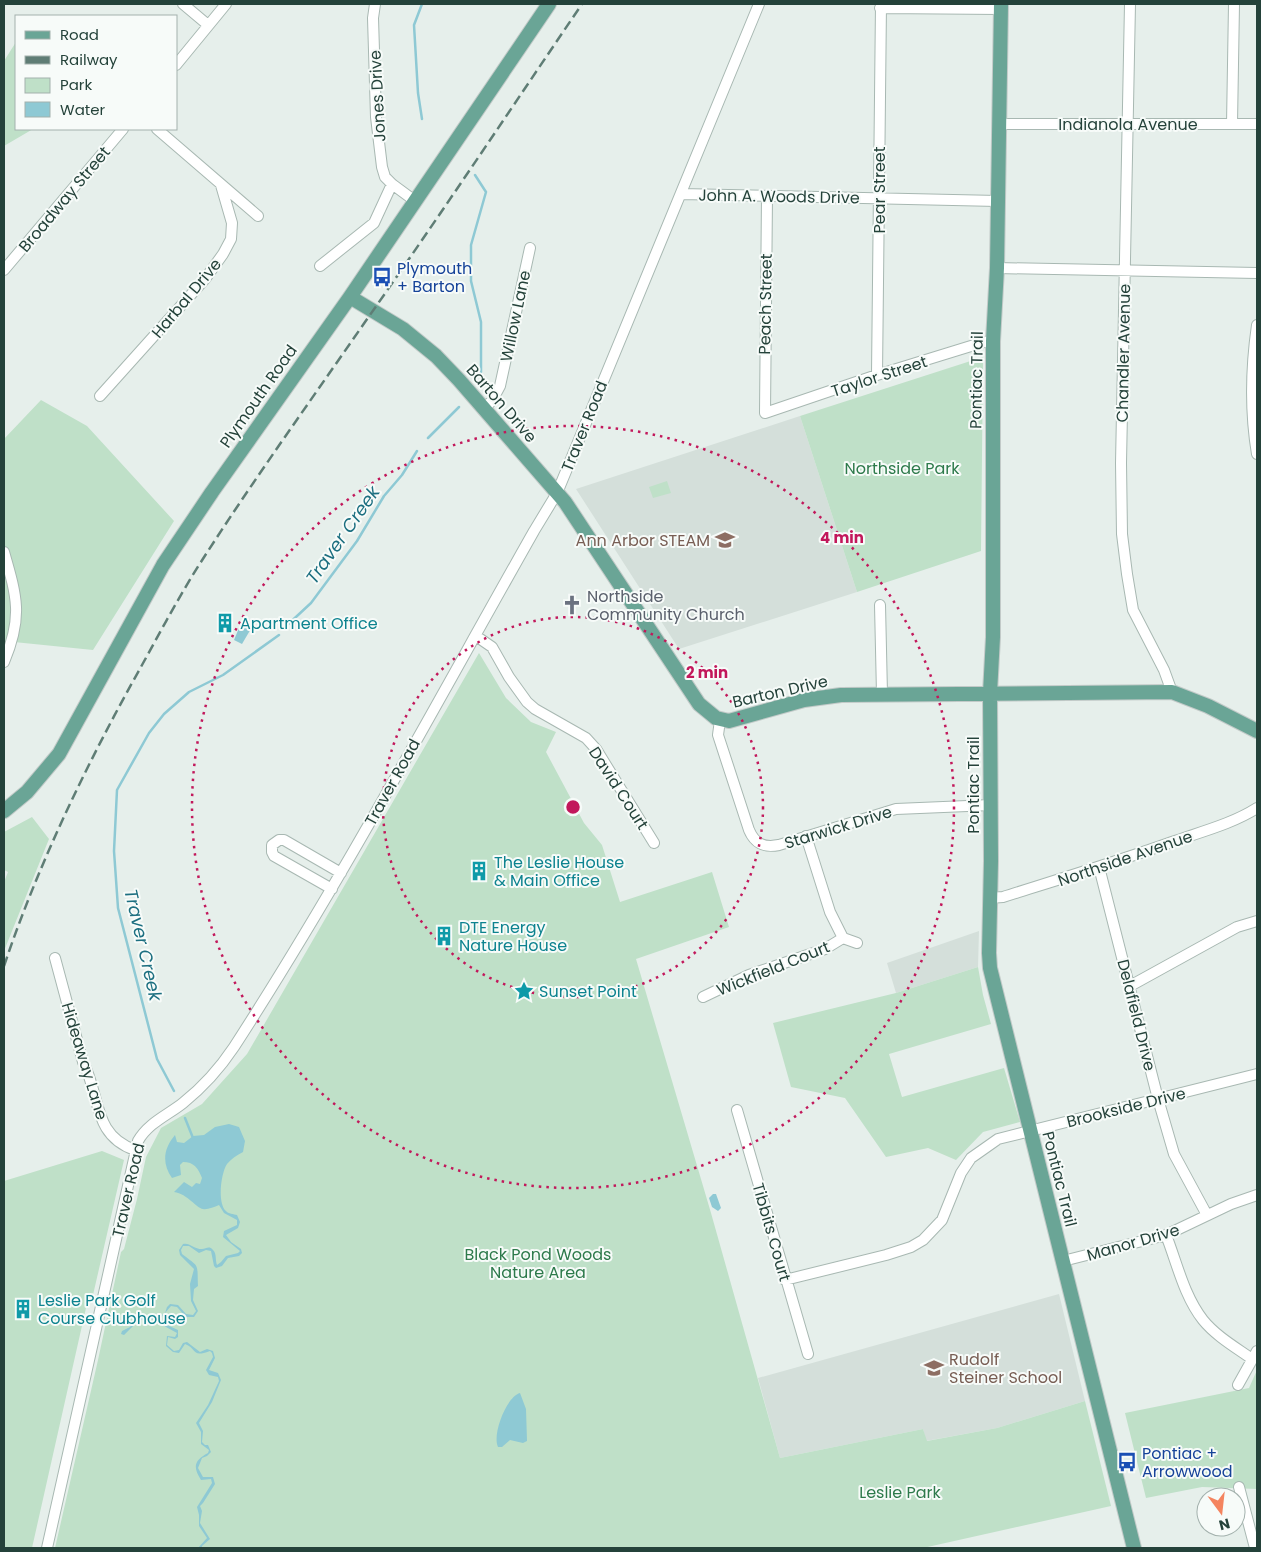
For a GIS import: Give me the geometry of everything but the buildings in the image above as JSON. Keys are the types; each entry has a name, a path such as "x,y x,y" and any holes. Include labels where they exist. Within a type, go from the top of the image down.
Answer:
{"main road":[{"name":"Plymouth Road","path":"4,810 27,792 59,754 163,565 212,492 350,297 549,4"},
{"name":"Pontiac Trail","path":"1001,6 997,268 993,341 990,968 1134,1548"},
{"name":"Barton Drive","path":"350,297 386,318 420,342 459,380 565,502 699,704 720,720 729,721 821,696 1172,692 1208,706 1257,731"}],"street":[{"path":"183,4 208,25"},
{"path":"178,62 226,4"},
{"name":"Jones Drive","path":"375,4 373,18 376,117 382,168 385,177 415,201"},
{"name":"Traver Road","path":"47,1548 135,1150 142,1133 146,1128 192,1096 226,1059 332,889 534,531 557,494 759,4"},
{"name":"Chandler Avenue","path":"1130,4 1121,463 1122,534 1133,610 1164,670 1172,692"},
{"path":"1232,124 1234,4"},
{"path":"880,6 1001,6"},
{"name":"Pear Street","path":"877,375 880,198 880,6"},
{"name":"Indianola Avenue","path":"999,124 1257,124"},
{"name":"Broadway Street","path":"4,270 122,130"},
{"path":"158,130 258,216"},
{"path":"320,266 374,223 392,184"},
{"name":"Harbal Drive","path":"100,396 205,279 223,254 231,239 232,223 221,186"},
{"name":"John A. Woods Drive","path":"681,194 998,201"},
{"name":"Peach Street","path":"765,413 767,196"},
{"name":"Willow Lane","path":"483,409 492,401 500,386 530,248"},
{"path":"997,268 1124,272 1257,273"},
{"path":"1257,325 1254,349 1253,420 1257,454"},
{"name":"Taylor Street","path":"765,413 877,375 984,342 993,341"},
{"path":"4,552 12,582 16,611 16,626 4,662"},
{"path":"880,605 882,694"},
{"name":"David Court","path":"476,636 492,647 509,677 527,702 535,709 586,738 596,749 654,843"},
{"name":"Starwick Drive","path":"720,720 718,735 752,838 758,844 769,846 896,809 991,806"},
{"name":"Northside Avenue","path":"989,898 1004,897 1099,867 1242,817 1257,808"},
{"name":"Wickfield Court","path":"806,836 830,912 842,938 857,943"},
{"path":"332,889 274,856 272,845 279,840 284,840 341,873"},
{"name":"Delafield Drive","path":"1099,867 1158,1100 1174,1154 1207,1215"},
{"path":"1130,986 1237,927 1257,921"},
{"name":"Wickfield Court","path":"703,997 749,975 825,949 842,938"},
{"name":"Hideaway Lane","path":"54,958 83,1062 88,1072 104,1125 116,1141 135,1150"},
{"name":"Brookside Drive","path":"786,1280 886,1255 911,1247 924,1240 942,1220 961,1174 971,1158 998,1139 1257,1074"},
{"name":"Tibbits Court","path":"737,1110 808,1354"},
{"name":"Manor Drive","path":"1063,1261 1166,1234 1188,1226 1231,1204 1257,1195"},
{"path":"1166,1234 1188,1294 1198,1313 1217,1334 1254,1355 1238,1385"},
{"path":"1246,1514 1255,1548"}],"shaded area":[{"name":"Ann Arbor STEAM","path":"800,416 857,592 679,649 576,489"},
{"path":"979,931 978,967 896,993 887,963"},
{"name":"Rudolf Steiner School","path":"1059,1294 1085,1401 997,1428 926,1441 923,1429 780,1458 758,1378"}],"green space":[{"path":"15,44 15,130 31,130 4,146 4,61"},
{"name":"Northside Park","path":"983,357 981,551 857,592 800,416"},
{"path":"41,400 87,426 174,521 93,650 4,641 4,439"},
{"path":"667,481 671,493 653,498 649,487"},
{"path":"479,653 506,698 531,722 556,732 546,752 584,823 602,845 620,902 712,872 729,927 636,959 711,1213 780,1458 923,1429 927,1441 997,1428 1085,1401 1111,1506 923,1548 55,1548 121,1252 124,1249 146,1157 161,1128 202,1104 247,1054"},
{"path":"32,817 49,839 4,951 4,882 8,872 4,870 4,832"},
{"path":"978,967 991,1024 889,1054 902,1097 1004,1068 1020,1122 983,1132 956,1160 928,1148 886,1157 845,1098 791,1087 773,1023 896,993"},
{"path":"102,1151 124,1160 93,1295 88,1299 32,1548 4,1548 4,1181"},
{"path":"1257,1370 1257,1489 1246,1489 1246,1487 1196,1487 1146,1498 1125,1413 1249,1388"}],"water":[{"path":"244,623 252,627 242,644 234,640 239,628"},
{"path":"229,1124 239,1127 245,1141 243,1152 230,1160 225,1168 221,1195 223,1207 226,1211 237,1215 240,1222 238,1228 226,1235 231,1242 241,1249 242,1253 239,1256 228,1258 222,1266 216,1268 211,1251 206,1250 199,1253 189,1246 183,1246 182,1254 195,1264 197,1269 198,1286 194,1289 193,1300 198,1311 194,1317 186,1317 177,1307 171,1306 160,1319 165,1324 178,1330 178,1337 175,1339 168,1337 167,1345 174,1351 179,1350 183,1343 187,1342 200,1352 207,1349 213,1351 215,1358 209,1370 218,1373 221,1380 212,1402 199,1423 203,1431 202,1442 208,1445 211,1452 202,1458 198,1468 203,1477 213,1477 215,1484 200,1506 202,1511 200,1523 210,1539 202,1548 198,1548 207,1538 199,1526 197,1507 212,1483 211,1479 201,1480 196,1471 196,1464 209,1450 201,1444 201,1432 196,1423 208,1405 219,1381 218,1377 209,1375 206,1370 213,1357 212,1353 210,1351 197,1353 185,1344 179,1353 173,1352 166,1346 167,1336 175,1337 177,1333 156,1320 147,1318 138,1321 124,1335 121,1334 138,1317 157,1315 159,1317 165,1313 170,1304 178,1305 186,1314 193,1315 196,1311 191,1301 190,1284 194,1269 180,1255 179,1250 183,1244 199,1249 209,1247 215,1253 217,1265 226,1256 240,1251 223,1237 224,1231 237,1225 237,1220 224,1213 219,1205 203,1209 183,1195 174,1192 184,1182 192,1187 196,1183 200,1184 202,1178 193,1164 183,1162 180,1165 181,1175 172,1178 165,1162 166,1151 175,1135 177,1142 184,1143 193,1136 204,1135 215,1127"},
{"path":"716,1194 721,1208 718,1211 712,1207 709,1198"},
{"path":"520,1393 526,1409 527,1441 523,1443 510,1440 502,1447 498,1447 497,1434 505,1409 510,1401"}],"waterway":[{"name":"Traver Creek","path":"422,4 414,25 418,93 422,119"},
{"name":"Traver Creek","path":"475,175 486,192 471,245 471,281 481,322 481,372"},
{"name":"Traver Creek","path":"428,438 459,407"},
{"name":"Traver Creek","path":"283,629 311,603 357,541 384,496 402,475 417,451"},
{"name":"Traver Creek","path":"174,1091 157,1059 118,908 114,851 117,790 149,733 164,714 189,692 223,675 279,635"},
{"name":"Traver Creek","path":"185,1118 193,1138"}],"railway":[{"path":"4,966 31,893 78,787 113,717 190,579 260,473 420,243 582,4"}],"place":[{"name":"Plymouth + Barton","path":"382,277"},
{"name":"Ann Arbor STEAM","path":"725,540"},
{"name":"Northside Community Church","path":"572,605"},
{"name":"Apartment Office","path":"225,623"},
{"name":"The Leslie House & Main Office","path":"479,871"},
{"name":"DTE Energy Nature House","path":"444,936"},
{"name":"Sunset Point","path":"524,991"},
{"name":"Leslie Park Golf Course Clubhouse","path":"23,1309"},
{"name":"Rudolf Steiner School","path":"934,1368"},
{"name":"Pontiac + Arrowwood","path":"1127,1462"}],"park label":[{"name":"Black Pond Woods Nature Area","path":"538,1263"},
{"name":"Leslie Park","path":"900,1492"}]}
